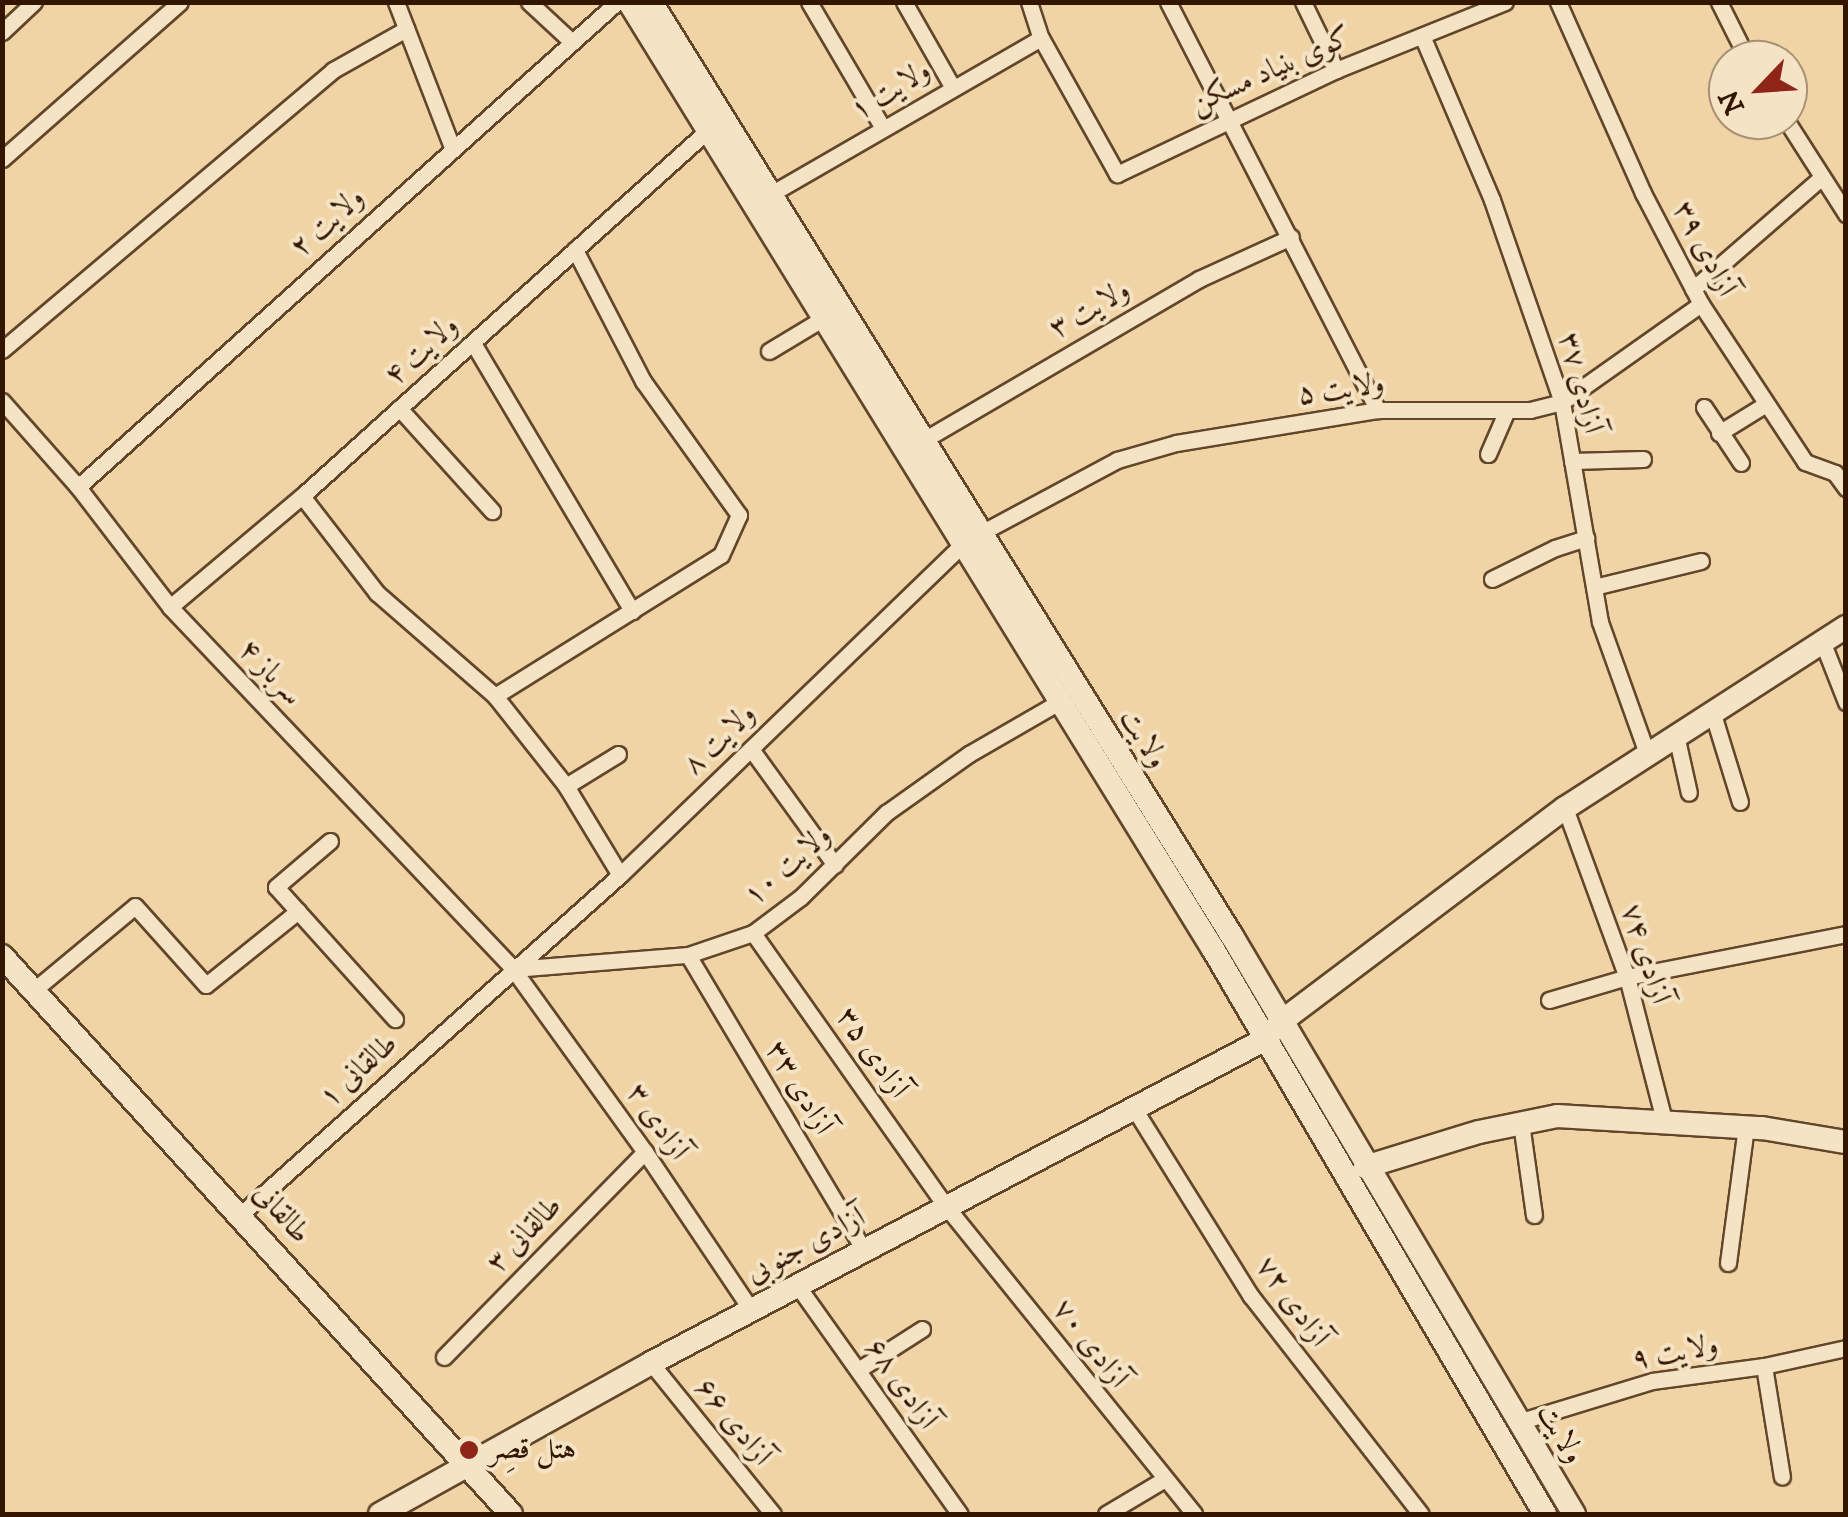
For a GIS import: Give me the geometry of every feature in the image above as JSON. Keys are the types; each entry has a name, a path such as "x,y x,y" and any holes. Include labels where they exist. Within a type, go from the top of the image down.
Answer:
{"main road":[{"name":"ولایت","path":"629,2 822,320 970,540 1282,1021 1364,1168 1574,1514"},
{"name":"ولایت","path":"651,2 922,440 970,540 1059,702 1545,1514"},
{"name":"آزادی جنوبی","path":"380,1514 945,1205 1264,1040 1282,1021 1565,808 1846,627"},
{"name":"طالقانی","path":"2,956 511,1514"},
{"path":"1364,1168 1557,1116 1746,1126 1846,1142"}],"street":[{"path":"2,32 34,2"},
{"path":"2,159 180,2"},
{"path":"396,2 452,147"},
{"path":"529,2 572,42"},
{"name":"ولایت ۲","path":"78,486 617,2"},
{"path":"809,2 883,128"},
{"path":"904,2 952,86"},
{"path":"1029,2 1041,38"},
{"path":"1168,2 1378,410"},
{"path":"1303,2 1336,70"},
{"name":"کوی بنیاد مسکن","path":"1041,38 1117,174 1336,70 1423,38 1481,8 1505,2"},
{"name":"آزادی ۳۹","path":"1558,2 1644,193 1697,297 1805,462 1836,473 1846,488"},
{"path":"1719,2 1738,40"},
{"path":"2,350 333,70 406,29"},
{"name":"ولایت ۱","path":"769,195 1041,38"},
{"name":"آزادی ۳۷","path":"1423,38 1492,200 1562,402 1600,622 1647,753"},
{"name":"ولایت ۴","path":"170,607 302,496 708,131"},
{"path":"1799,140 1846,214"},
{"name":"ولایت ۵","path":"970,540 1058,488 1117,460 1176,442 1378,410 1507,410 1562,402 1697,297 1822,177"},
{"name":"ولایت ۳","path":"922,440 1199,279 1292,238"},
{"path":"495,696 722,554 739,515 643,381 575,250"},
{"path":"768,351 822,320"},
{"path":"472,342 632,610"},
{"name":"سرباز ۴","path":"2,401 78,486 170,607 512,969"},
{"path":"1719,433 1766,404"},
{"path":"399,408 492,511"},
{"path":"1704,408 1741,463"},
{"path":"1488,454 1507,410"},
{"path":"1572,461 1644,459"},
{"path":"302,496 377,593 495,696 566,786 620,875"},
{"path":"1492,579 1555,548 1586,538"},
{"name":"ولایت ۸","path":"512,969 620,875 970,540"},
{"path":"1594,588 1702,561"},
{"path":"1822,641 1846,702"},
{"name":"ولایت ۱۰","path":"512,969 688,955 753,933 835,866 886,814 969,754 1059,702"},
{"path":"1712,711 1740,802"},
{"path":"1676,735 1689,793"},
{"path":"750,749 835,866"},
{"path":"566,786 618,754"},
{"name":"آزادی ۷۴","path":"1565,808 1626,976 1664,1120"},
{"path":"330,841 276,887 395,1019"},
{"path":"34,990 135,906 206,985 298,911"},
{"name":"آزادی ۳۵","path":"753,933 945,1205"},
{"path":"1549,1000 1626,976 1846,934"},
{"name":"آزادی ۳۳","path":"688,955 863,1250"},
{"name":"آزادی ۳","path":"512,969 646,1152 751,1310"},
{"name":"طالقانی ۱","path":"241,1214 512,969"},
{"name":"آزادی ۷۲","path":"1135,1110 1251,1296 1421,1514"},
{"path":"1521,1123 1534,1215"},
{"path":"1728,1263 1746,1126"},
{"name":"طالقانی ۳","path":"444,1358 646,1152"},
{"name":"آزادی ۷۰","path":"945,1205 1194,1514"},
{"name":"آزادی ۶۸","path":"798,1285 960,1514"},
{"path":"858,1370 922,1329"},
{"name":"ولایت ۹","path":"1518,1422 1652,1381 1764,1366 1846,1348"},
{"name":"آزادی ۶۶","path":"651,1363 773,1514"},
{"path":"1764,1366 1782,1477"},
{"path":"1106,1514 1163,1480"}],"place":[{"name":"هتل قصِر","path":"469,1450"}]}
